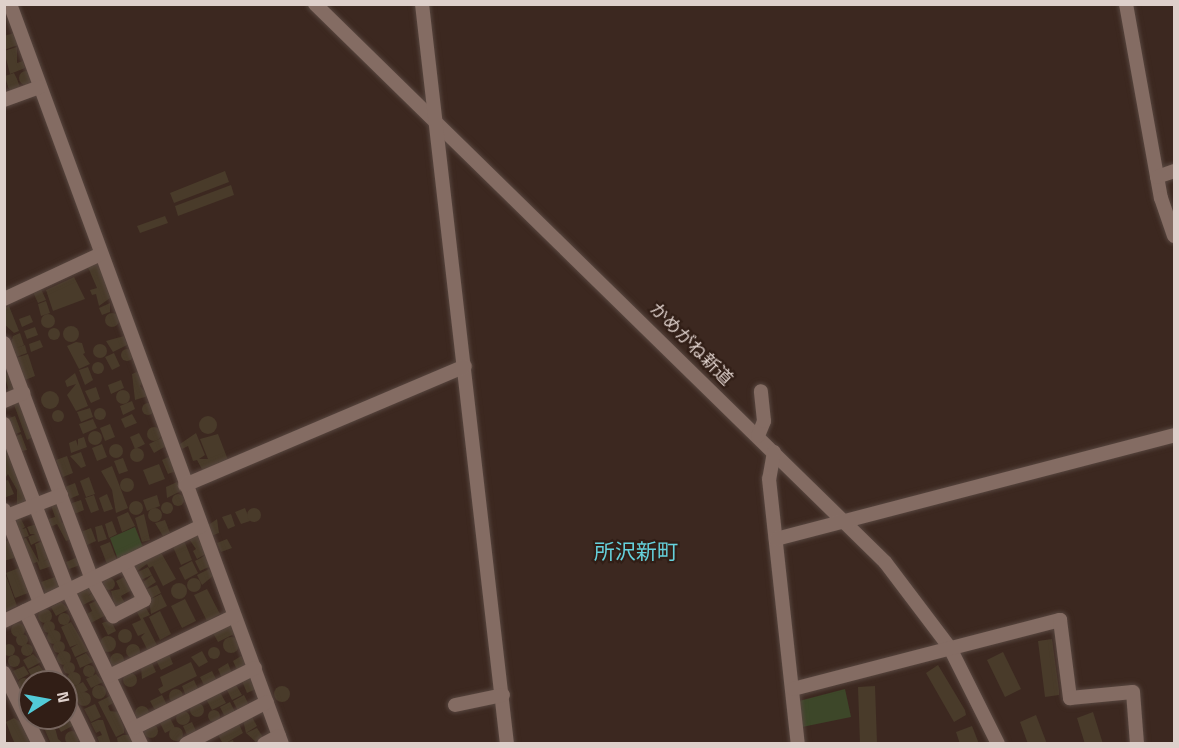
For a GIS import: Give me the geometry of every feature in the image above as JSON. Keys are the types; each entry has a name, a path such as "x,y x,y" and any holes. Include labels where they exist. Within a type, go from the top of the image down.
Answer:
{"street":[{"path":"10,4 281,740 264,744"},
{"name":"かめがね新道","path":"315,4 847,522 900,579 950,648 998,744"},
{"path":"422,4 507,744"},
{"path":"1126,4 1157,177 1174,236"},
{"path":"4,100 40,87"},
{"path":"1157,177 1174,171"},
{"path":"4,299 101,254"},
{"path":"4,343 92,579 112,616 144,600 125,563"},
{"path":"186,485 465,366"},
{"path":"758,436 764,421 761,391"},
{"path":"4,401 23,393"},
{"path":"4,424 68,591 141,744"},
{"path":"776,539 1174,435"},
{"path":"774,452 769,479 798,744"},
{"path":"40,603 6,513 61,495"},
{"path":"4,621 201,526"},
{"path":"25,611 53,670"},
{"path":"108,676 234,616"},
{"path":"793,689 1060,620 1070,698 1132,692 1137,744"},
{"path":"134,728 255,668"},
{"path":"4,673 39,744"},
{"path":"455,705 503,695"},
{"path":"186,744 267,702"},
{"path":"78,721 89,744"}],"green space":[{"path":"135,527 144,550 119,562 110,538"},
{"path":"845,689 851,717 802,727 799,701"}],"building":[{"path":"14,33 18,45 4,50 4,36"},
{"path":"17,47 17,63 23,61 25,68 10,74 4,51"},
{"path":"26,71 31,73 33,78 31,83 26,85 21,83 19,78 21,73"},
{"path":"14,73 21,90 11,91 8,87 5,76"},
{"path":"225,171 229,182 174,203 170,193"},
{"path":"231,185 234,195 178,216 175,206"},
{"path":"165,216 168,223 140,233 137,226"},
{"path":"99,263 110,298 99,306 96,294 92,295 90,290 97,288 87,265"},
{"path":"74,277 85,299 53,311 46,290"},
{"path":"41,289 46,300 38,303 33,292"},
{"path":"46,301 50,313 41,316 38,304"},
{"path":"110,303 110,312 102,315 99,308"},
{"path":"9,306 19,331 14,333 4,324 4,308"},
{"path":"112,313 117,315 119,320 117,325 112,327 107,325 105,320 107,315"},
{"path":"45,314 51,314 55,321 51,328 45,328 41,324 41,318"},
{"path":"30,315 33,322 22,327 19,319"},
{"path":"71,326 79,334 71,342 63,334"},
{"path":"35,327 38,335 27,339 24,331"},
{"path":"56,328 60,334 56,340 52,340 48,332"},
{"path":"20,333 24,345 17,348 25,345 27,353 16,357 11,343 13,336"},
{"path":"124,336 127,345 113,352 106,341"},
{"path":"40,340 43,347 31,352 29,344"},
{"path":"76,342 82,343 85,353 83,354 90,364 79,369 67,346"},
{"path":"97,344 103,344 107,351 103,358 97,358 93,354 93,348"},
{"path":"129,349 132,350 132,360 125,361 122,360 121,353 122,350"},
{"path":"114,353 120,366 112,370 105,357"},
{"path":"28,354 35,376 25,380 16,358"},
{"path":"100,362 103,363 103,373 96,374 93,373 92,366 93,363"},
{"path":"88,367 93,380 85,385 79,370"},
{"path":"139,371 143,382 140,386 148,396 135,400 132,374"},
{"path":"11,372 18,388 10,395 4,374"},
{"path":"75,373 88,406 76,411 67,395 76,384 67,387 65,381"},
{"path":"121,380 124,388 111,394 108,385"},
{"path":"96,387 100,399 91,403 85,391"},
{"path":"123,390 128,392 130,397 128,402 123,404 118,402 116,397 118,392"},
{"path":"50,391 58,396 59,400 54,408 50,409 42,404 41,400 46,392"},
{"path":"20,399 35,436 27,440 13,402"},
{"path":"132,401 135,409 123,415 120,406"},
{"path":"150,403 154,409 150,415 146,415 142,407"},
{"path":"90,408 93,417 81,422 77,412"},
{"path":"102,408 106,414 102,420 98,420 94,412"},
{"path":"60,410 64,416 60,422 56,422 52,414"},
{"path":"132,414 137,423 125,428 121,419"},
{"path":"15,416 21,432 12,435 6,419"},
{"path":"208,416 216,421 217,425 212,433 208,434 200,429 199,425 204,417"},
{"path":"93,419 97,428 83,434 79,424"},
{"path":"110,424 115,437 105,441 100,428"},
{"path":"154,427 159,429 161,434 159,439 154,441 149,439 147,434 149,429"},
{"path":"95,431 100,433 102,438 100,443 95,445 90,443 88,438 90,433"},
{"path":"139,433 145,444 135,449 130,437"},
{"path":"196,433 205,455 199,459 208,459 200,439 218,434 228,460 204,473 197,460 193,461 188,446 182,449 180,444"},
{"path":"21,434 27,450 18,452 14,437"},
{"path":"84,437 87,447 71,453 69,443 76,440 78,446 78,439"},
{"path":"163,437 166,446 154,453 149,444"},
{"path":"102,444 107,457 97,461 92,448"},
{"path":"116,444 121,446 123,451 121,456 116,458 111,456 109,451 111,446"},
{"path":"9,448 29,503 17,509 17,490 8,474 4,480 4,450"},
{"path":"137,448 142,450 144,455 142,460 137,462 132,460 130,455 132,450"},
{"path":"81,452 86,466 81,468 70,456"},
{"path":"67,456 73,473 63,477 56,460"},
{"path":"170,456 176,471 168,474 162,460"},
{"path":"123,458 128,471 119,474 114,461"},
{"path":"159,464 165,479 149,485 143,470"},
{"path":"112,466 128,508 116,513 112,490 101,471"},
{"path":"89,477 95,494 86,497 80,481"},
{"path":"127,478 132,480 134,485 132,490 127,492 122,490 120,485 122,480"},
{"path":"8,480 14,494 4,498 4,481"},
{"path":"177,482 181,491 167,498 166,487"},
{"path":"75,483 79,495 69,499 65,487"},
{"path":"107,494 113,509 104,512 99,498"},
{"path":"180,494 184,500 180,506 176,506 172,498"},
{"path":"94,495 99,510 91,513 85,498"},
{"path":"157,495 160,506 147,511 143,500"},
{"path":"81,500 84,510 72,515 69,504"},
{"path":"60,501 64,512 59,514 62,523 67,521 74,538 66,541 57,524 48,528 45,520 55,517 51,505"},
{"path":"136,501 141,503 143,508 141,513 136,515 131,513 129,508 131,503"},
{"path":"169,502 173,508 169,514 165,514 161,506"},
{"path":"155,508 160,510 162,515 160,520 155,522 150,520 148,515 150,510"},
{"path":"245,508 250,521 241,524 235,512"},
{"path":"254,508 259,510 261,515 259,520 254,522 249,520 247,515 249,510"},
{"path":"128,512 135,526 122,532 117,517"},
{"path":"144,514 150,540 142,542 135,518"},
{"path":"231,514 235,526 228,529 222,517"},
{"path":"20,517 25,527 22,529 26,528 29,536 22,538 13,518"},
{"path":"217,519 219,533 211,536 207,526"},
{"path":"165,520 170,533 163,536 155,523"},
{"path":"112,521 117,534 109,538 105,524"},
{"path":"37,524 43,539 31,545 28,537 35,534 30,534 27,527"},
{"path":"102,525 107,539 98,542 95,527"},
{"path":"91,528 96,541 85,546 81,532"},
{"path":"198,532 207,553 197,559 193,551 196,549 187,536"},
{"path":"26,538 39,562 35,544 43,541 50,557 44,561 50,558 52,566 40,570 37,562 29,565 20,540"},
{"path":"183,538 192,560 181,565 173,547"},
{"path":"227,539 232,548 221,552 217,543"},
{"path":"11,540 17,557 4,561 4,542"},
{"path":"110,542 117,560 107,564 100,546"},
{"path":"159,549 176,579 163,586 153,566 149,568 147,564 137,571 134,565"},
{"path":"206,555 211,566 200,571 195,561"},
{"path":"80,556 83,564 69,569 66,562"},
{"path":"192,561 198,573 185,580 179,568"},
{"path":"21,567 28,593 15,598 6,573"},
{"path":"148,567 152,575 141,580 138,572"},
{"path":"209,569 213,576 202,585 197,575"},
{"path":"5,573 17,606 6,611 4,606"},
{"path":"128,575 132,590 121,596 126,605 116,610 111,591 120,589 116,581"},
{"path":"152,575 156,582 144,590 141,584"},
{"path":"55,577 61,588 46,594 41,582"},
{"path":"111,578 114,579 114,589 107,590 104,589 103,582 104,579"},
{"path":"194,578 199,580 201,585 199,590 194,592 189,590 187,585 189,580"},
{"path":"179,583 185,585 187,591 185,597 179,599 173,597 171,591 173,585"},
{"path":"89,584 93,591 88,596 94,592 97,598 81,606 77,590"},
{"path":"157,585 161,593 150,599 145,590"},
{"path":"207,589 220,614 207,621 194,595"},
{"path":"161,594 167,606 151,614 149,600"},
{"path":"185,599 196,621 182,628 171,606"},
{"path":"98,600 106,615 91,623 87,614 92,611 89,604"},
{"path":"61,602 69,609 56,616 51,607"},
{"path":"145,606 150,615 143,618 159,649 149,653 141,637 145,633 138,636 132,624 141,620 136,610"},
{"path":"45,609 50,611 52,616 50,621 45,623 40,621 38,616 40,611"},
{"path":"160,611 171,634 160,640 149,617"},
{"path":"66,613 70,619 66,625 62,625 58,617"},
{"path":"111,620 116,631 108,635 102,623"},
{"path":"51,621 54,622 54,632 47,633 44,632 43,625 44,622"},
{"path":"71,622 88,651 75,657 71,648 78,644 70,647 61,627"},
{"path":"18,623 23,625 25,630 23,635 18,637 13,635 11,630 13,625"},
{"path":"231,623 236,633 218,642 213,633"},
{"path":"125,629 130,631 132,636 130,641 125,643 120,641 118,636 120,631"},
{"path":"54,630 59,632 61,637 59,642 54,644 49,642 47,637 49,632"},
{"path":"24,634 27,635 27,645 20,646 17,645 16,638 17,635"},
{"path":"108,636 116,644 108,652 100,644"},
{"path":"228,637 234,637 239,645 237,651 228,653 223,648 223,642"},
{"path":"1052,639 1059,695 1045,697 1038,641"},
{"path":"61,641 64,642 64,652 57,653 54,652 53,645 54,642"},
{"path":"11,644 15,650 11,656 7,656 3,648"},
{"path":"29,644 33,650 29,656 25,656 21,648"},
{"path":"133,644 138,646 140,651 138,656 133,658 128,656 126,651 128,646"},
{"path":"216,647 220,653 216,659 212,659 208,651"},
{"path":"64,651 69,653 71,658 69,663 64,665 59,663 57,658 59,653"},
{"path":"202,651 208,662 199,667 191,657"},
{"path":"1003,652 1021,689 1005,697 987,660"},
{"path":"86,653 93,662 80,668 76,658"},
{"path":"114,653 120,653 124,660 120,667 114,667 110,663 110,657"},
{"path":"33,654 41,662 28,669 23,660"},
{"path":"169,654 173,664 161,670 156,660"},
{"path":"16,655 20,661 16,667 12,667 8,659"},
{"path":"241,656 249,666 239,674 233,661"},
{"path":"67,662 75,666 75,670 63,670"},
{"path":"191,662 197,676 161,694 158,689 163,686 160,677"},
{"path":"152,663 156,672 142,679 141,668"},
{"path":"228,663 233,676 223,681 218,669"},
{"path":"39,665 43,670 28,670"},
{"path":"91,665 94,666 94,676 87,677 84,676 83,669 84,666"},
{"path":"938,665 965,710 966,715 954,722 926,673"},
{"path":"24,666 26,670 18,670 18,680 13,671"},
{"path":"212,671 218,683 206,689 200,677"},
{"path":"130,673 135,675 137,680 135,685 130,687 125,685 123,680 125,675"},
{"path":"96,674 103,682 91,688 86,679"},
{"path":"252,676 258,688 247,693 242,681"},
{"path":"194,680 199,691 186,696 182,686"},
{"path":"83,682 88,690 78,695 78,684"},
{"path":"99,685 104,687 106,692 104,697 99,699 94,697 92,692 94,687"},
{"path":"236,685 242,695 232,700 226,688"},
{"path":"282,686 290,694 282,702 274,694"},
{"path":"875,686 877,744 860,744 858,687"},
{"path":"176,689 181,691 183,696 181,701 176,703 171,701 169,696 171,691"},
{"path":"84,692 90,696 89,704 84,706 79,704 79,694"},
{"path":"220,692 226,703 212,710 206,699"},
{"path":"162,695 168,707 156,712 150,701"},
{"path":"244,695 249,705 238,711 233,701"},
{"path":"110,696 113,703 108,706 110,711 118,712 124,728 124,733 116,737 98,702"},
{"path":"230,702 235,712 225,717 220,707"},
{"path":"194,703 200,703 204,710 200,717 194,717 190,713 190,707"},
{"path":"95,704 101,717 91,722 84,709"},
{"path":"139,706 145,706 149,713 145,720 139,720 135,716 135,710"},
{"path":"214,710 220,716 214,722 208,716"},
{"path":"183,711 188,713 190,718 188,723 183,725 178,723 176,718 178,713"},
{"path":"1093,712 1103,744 1085,744 1077,718"},
{"path":"1036,715 1047,744 1028,744 1020,722"},
{"path":"169,716 175,728 165,733 160,723"},
{"path":"252,717 257,726 246,733 243,720"},
{"path":"14,718 18,721 18,730 25,730 29,741 26,744 15,744 6,722"},
{"path":"103,720 111,744 100,744 97,737 102,735 100,731 96,733 91,723"},
{"path":"192,722 196,731 187,735 183,726"},
{"path":"148,724 154,724 158,731 154,738 148,738 144,734 144,728"},
{"path":"239,724 243,733 226,743 233,740 234,744 223,744 217,733"},
{"path":"972,726 979,744 960,744 956,732"},
{"path":"176,727 181,729 183,734 181,739 176,741 171,739 169,734 171,729"},
{"path":"257,728 263,737 256,742 246,733"},
{"path":"45,730 56,730 58,739 64,744 51,744"},
{"path":"72,731 77,733 79,738 77,743 72,745 67,743 65,738 67,733"},
{"path":"131,735 135,744 118,744 117,738"}],"district":[{"name":"所沢新町","path":"636,551"}]}
